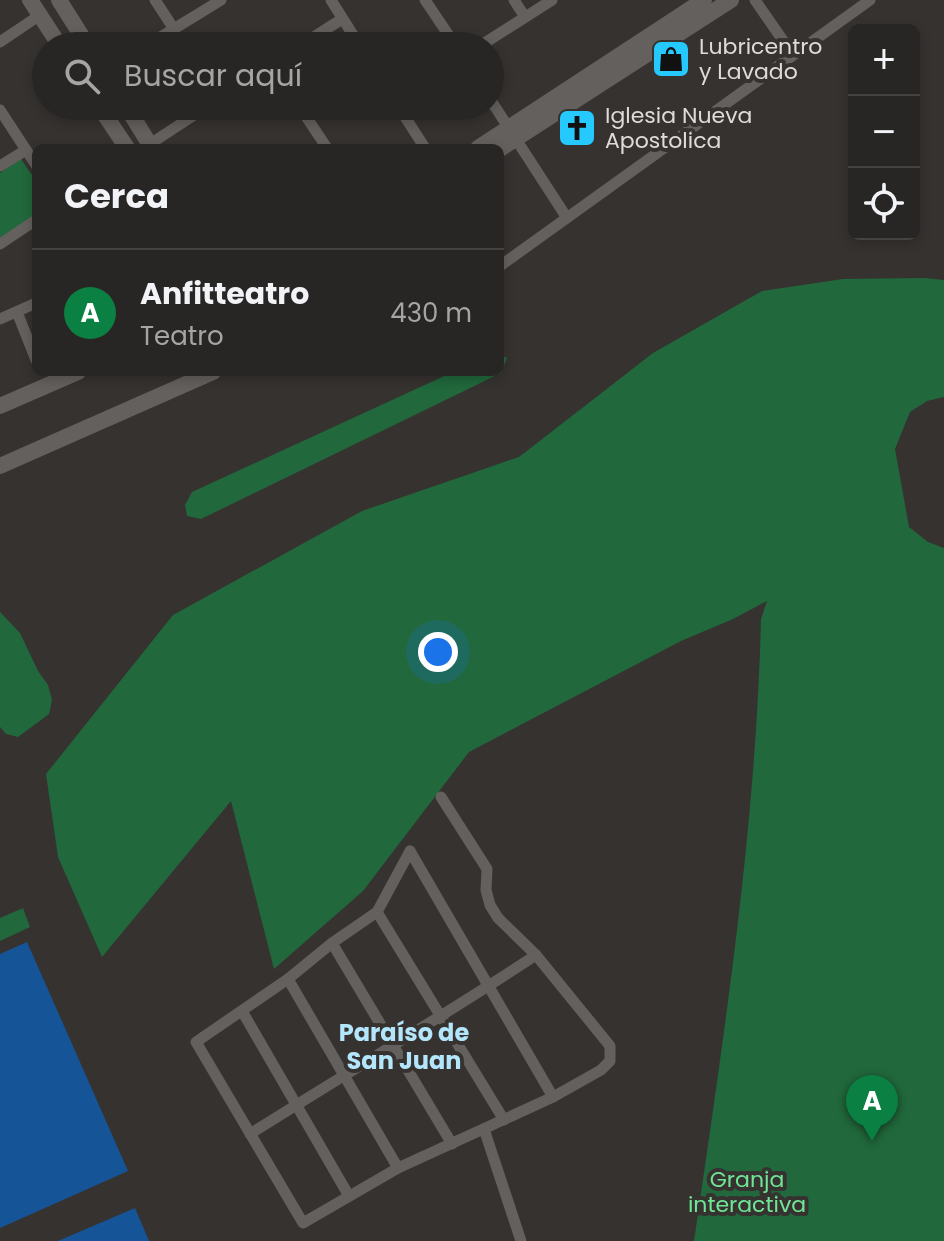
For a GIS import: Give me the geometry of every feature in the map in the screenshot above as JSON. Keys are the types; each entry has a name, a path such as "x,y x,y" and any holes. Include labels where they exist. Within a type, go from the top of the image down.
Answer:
{"main road":[{"path":"30,0 51,32"},
{"path":"59,0 79,32"},
{"path":"504,144 512,133 704,0"},
{"path":"487,144 512,133 731,0"},
{"path":"108,120 124,144"},
{"path":"135,120 150,144"},
{"path":"0,466 204,376"},
{"path":"0,406 44,379"}],"street":[{"path":"155,0 174,29"},
{"path":"169,32 221,0"},
{"path":"331,0 351,32"},
{"path":"425,0 447,32"},
{"path":"514,0 525,17"},
{"path":"502,32 552,0"},
{"path":"755,0 793,55"},
{"path":"504,263 870,0"},
{"path":"0,42 40,15"},
{"path":"322,32 342,19"},
{"path":"0,110 32,159"},
{"path":"154,144 188,120"},
{"path":"308,120 324,144"},
{"path":"407,120 422,144"},
{"path":"504,120 567,218"},
{"path":"0,166 26,150"},
{"path":"0,244 32,223"},
{"path":"32,304 6,313 32,354"},
{"path":"441,797 487,869 486,890 498,918 536,955 610,1046 610,1061 601,1070 553,1097 398,1168 303,1223 196,1042 288,979 377,912 410,851 553,1097"},
{"path":"377,912 504,1120"},
{"path":"332,943 452,1144"},
{"path":"250,1134 441,1018 536,955"},
{"path":"288,979 398,1168"},
{"path":"242,1011 349,1196"},
{"path":"484,1129 521,1241"}],"green space":[{"path":"21,159 32,175 32,217 0,238 0,173"},
{"name":"Granja interactiva","path":"843,279 944,280 944,397 927,401 910,412 895,449 909,527 928,542 944,548 944,1241 694,1241 746,853 761,619 767,601 681,641 469,752 363,891 274,969 231,801 102,957 58,857 46,774 173,615 362,511 519,457 653,353 762,291"},
{"path":"444,376 495,376 201,519 187,516 185,505 192,492"},
{"path":"0,612 20,633 48,685 52,700 49,714 18,737 6,734 0,727"},
{"path":"23,908 30,927 0,941 0,918"}],"water":[{"path":"27,942 128,1171 0,1228 0,954"},
{"path":"135,1208 149,1241 58,1241"}],"place":[{"name":"Lubricentro y Lavado","path":"671,59"},
{"name":"Iglesia Nueva Apostolica","path":"577,128"},
{"name":"Anfitteatro","path":"872,1141"}],"district":[{"name":"Paraíso de San Juan","path":"404,1046"}]}
